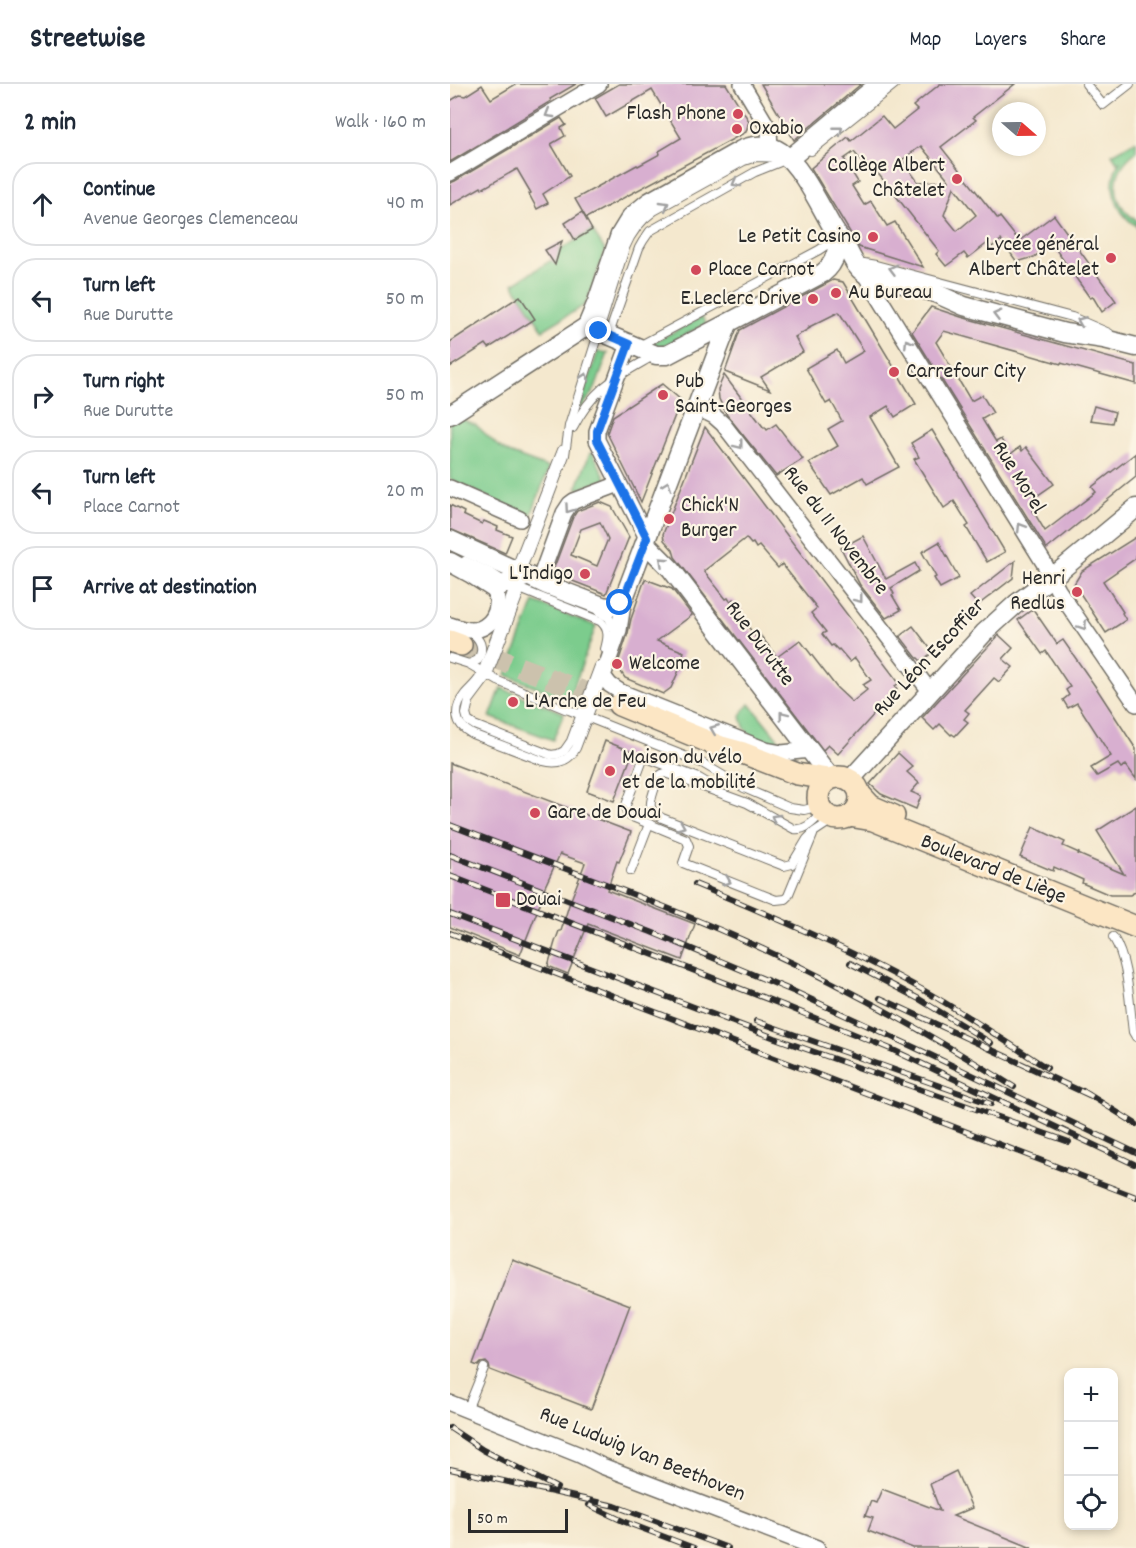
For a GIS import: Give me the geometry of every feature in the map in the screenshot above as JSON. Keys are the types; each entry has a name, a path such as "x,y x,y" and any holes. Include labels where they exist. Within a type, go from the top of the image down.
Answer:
{"main road":[{"name":"Boulevard de Liège","path":"619,705 721,747 797,774 842,783 883,812 1136,916"},
{"name":"Boulevard de Liège","path":"721,747 761,770 798,786 829,810 873,820 1136,927"},
{"path":"842,783 860,799 858,808 829,810 820,788 842,783"}],"street":[{"path":"450,173 599,84"},
{"path":"742,84 769,129 770,148"},
{"path":"789,159 879,84"},
{"path":"599,328 597,302 627,233 631,217 649,202 751,146 770,148 781,152 789,159 859,267 935,293 964,306 1065,333 1136,347"},
{"path":"599,328 633,346 656,355 667,355 818,276 832,262 837,249 835,232"},
{"name":"Rue Morel","path":"859,267 1058,590 1136,704"},
{"path":"728,324 624,598 620,628 603,676 610,685 621,692 766,750 782,753 810,750"},
{"path":"450,415 599,328"},
{"name":"Rue Durutte","path":"633,346 617,376 597,440 646,540 671,569 810,750 842,783"},
{"name":"Rue du 11 Novembre","path":"696,407 714,416 723,424 930,692"},
{"path":"450,625 460,647 495,614 498,600 517,582 570,504 620,484"},
{"path":"450,488 520,519"},
{"name":"Rue Léon Escoffier","path":"842,783 984,633 1009,610 1136,508"},
{"path":"450,540 517,582"},
{"path":"450,562 470,573 517,582 609,607 619,604 624,598"},
{"name":"Rue Ludwig Van Beethoven","path":"450,1403 602,1466 817,1548"}],"lane":[{"path":"599,328 619,309 642,241 650,231 755,172 807,153 817,147 895,84"},
{"path":"1086,84 1103,105 1130,84"},
{"path":"627,233 654,211 748,159 763,157 789,159"},
{"path":"627,233 665,222"},
{"path":"633,346 819,250 835,232"},
{"path":"567,439 585,407 602,388 617,376 832,262 859,267 876,265 1072,317 1111,334 1136,341"},
{"path":"603,676 567,748 561,753 546,754 479,728 467,718 466,711 472,696 483,684 517,582 565,454 570,426 599,328 619,309"},
{"path":"450,548 604,624 608,637 584,716"},
{"path":"450,554 491,573 605,615 615,628 615,643"},
{"path":"460,647 485,673 498,681 702,763 744,788 790,808 829,810"},
{"path":"728,796 705,780 644,757 626,809 630,816 686,839 689,846 683,863 776,900 785,899 788,896 814,832"},
{"path":"665,773 755,807 798,830 829,810 792,864 784,866 662,818 654,813 651,801 659,776 665,773"},
{"path":"631,871 649,824"},
{"path":"1113,937 1120,948 1133,1032 1136,1037"},
{"path":"467,1410 484,1368"}],"green space":[{"path":"1136,141 1136,152 1122,168 1116,186 1121,204 1136,220 1136,226 1122,213 1114,197 1114,179 1120,161 1117,162 1112,154"},
{"path":"592,230 605,250 588,299 585,305 543,330 513,284 555,258 554,254"},
{"path":"702,317 706,324 656,350 651,346 652,343"},
{"path":"598,351 608,353 595,389 578,413"},
{"path":"456,417 476,425 509,453 549,468 530,518 450,479 450,421"},
{"path":"590,453 593,453 606,479 579,489 577,487"},
{"path":"534,602 596,626 569,700 506,675"},
{"path":"501,688 564,713 553,740 490,717"},
{"path":"750,704 779,740 793,741 793,744 779,745 750,734 743,725 741,716"}],"building":[{"path":"516,84 576,84 450,162 450,101 460,95 465,96 482,85 491,99"},
{"path":"619,84 726,84 749,121 746,132 586,218 575,199 660,154 659,151 681,138 652,90 606,117 595,98"},
{"path":"761,84 861,84 794,140"},
{"path":"940,84 1015,84 973,117 976,120 941,147 998,219 1000,217 1019,241 1054,215 1116,301 1102,312 1052,244 1034,257 1017,262 1001,240 992,247 989,242 968,258 964,253 946,266 936,254 939,251 889,187 875,170 871,173 854,152 844,159 858,182 852,186 864,205 871,201 887,226 895,222 923,267 859,247 811,168 848,137 851,141 882,116 893,129 917,110 913,106","holes":["921,146 949,181 918,182 902,160","954,187 976,215 957,231 944,215"]},
{"path":"561,118 566,125 561,128 565,136 551,144 570,176 543,194 548,203 537,209 517,169 450,205 450,183"},
{"path":"582,212 592,230 575,240 565,223"},
{"path":"562,241 555,265 545,250"},
{"path":"833,280 843,282 916,404 895,417 888,406 870,417 899,467 867,484 863,477 831,495 809,463 838,446 828,429 842,421 831,401 826,404 806,368 837,350 844,363 864,351 839,312 795,337 803,352 761,377 770,390 725,372 740,330"},
{"path":"520,296 535,319 489,348 486,344 450,367 450,342"},
{"path":"931,307 1136,365 1136,384 944,331 936,342 971,401 982,395 993,413 982,419 996,442 1001,439 1009,455 1020,447 1022,451 1026,447 1054,484 1034,498 1040,505 1033,511 1045,531 1096,492 1092,487 1136,453 1136,477 1047,549 912,332"},
{"path":"724,375 764,428 767,430 776,424 803,459 776,476 727,415 719,399 718,389"},
{"path":"662,384 681,400 641,502 607,433 613,416"},
{"path":"1094,406 1115,412 1112,423 1090,420"},
{"path":"705,427 899,683 895,686 897,689 838,754 828,745 823,750 675,557 673,550 664,540 663,534","holes":["746,538 751,544 753,543 756,548 759,546 778,568 782,564 817,608 811,613 826,632 822,634 831,646 839,649 850,662 855,658 871,680 863,685 867,690 852,702 837,688 800,640 777,657 760,635 757,638 739,615 743,612 733,599 730,601 726,599 704,571"]},
{"path":"932,430 1005,552 987,562 966,527 969,525 954,501 944,508 914,459 919,457 911,443"},
{"path":"600,502 612,507 629,537 606,594 552,573 577,511","holes":["600,522 608,539 597,566 571,555 581,529"]},
{"path":"450,505 464,512 463,515 482,524 484,521 498,527 497,530 512,536 505,553 450,529"},
{"path":"863,536 886,579 915,563 919,571 891,588 894,594 892,595 901,610 886,618 860,585 841,548"},
{"path":"1136,537 1136,558 1103,581 1126,620 1106,633 1074,584 1082,571"},
{"path":"939,542 959,578 940,588 922,552"},
{"path":"1015,561 1013,578 978,605 970,596"},
{"path":"645,579 672,589 692,615 657,641 684,652 671,688 663,694 625,678 618,663"},
{"path":"1033,609 1057,644 1063,640 1136,749 1136,779 1126,765 1121,768 1118,764 1097,776 1091,768 1111,756 1077,703 1068,708 1063,700 1069,695 1066,690 1070,687 1046,651 1042,654 1018,620"},
{"path":"913,626 933,652 921,661 900,636"},
{"path":"999,635 1013,648 1003,659 1013,667 999,682 994,678 965,710 969,713 964,719 968,722 955,736 940,724 934,730 922,718"},
{"name":"Maison du vélo et de la mobilité","path":"605,741 633,752 614,801 587,791"},
{"path":"898,753 913,767 907,772 919,783 911,792 921,796 916,809 881,794 870,784"},
{"path":"450,763 631,832 619,862 617,861 607,890 695,924 682,960 588,924 568,974 548,966 585,863 560,854 541,895 543,896 520,955 450,927"},
{"path":"1136,806 1136,893 1110,895 1054,867 1053,871 1020,857 1033,827 1065,842 1063,846 1078,854 1124,874 1097,831"},
{"path":"512,1260 630,1305 591,1409 490,1370 486,1362 478,1366 473,1364"},
{"path":"956,1471 972,1508 953,1516 1032,1548 913,1548 868,1531 873,1518 865,1516 871,1501 876,1503 882,1489 940,1511 930,1484"}],"tunnel":[{"path":"461,645 619,705"}],"railway":[{"path":"450,825 670,909 778,956 881,1009 1014,1087"},
{"path":"450,855 651,932 795,992 1136,1153"},
{"path":"450,876 893,1050 1134,1164"},
{"path":"695,884 753,908 895,975 955,1009 1047,1068"},
{"path":"450,914 775,1038 1069,1142"},
{"path":"450,933 1136,1197"},
{"path":"850,963 919,999 991,1043"},
{"path":"880,998 1089,1095"},
{"path":"756,1021 991,1104"},
{"path":"1083,1091 1136,1124"},
{"path":"450,1428 483,1450 557,1488"},
{"path":"450,1469 615,1506 728,1548"},
{"path":"589,1505 625,1522 694,1548"}],"place":[{"name":"Flash Phone","path":"738,114"},
{"name":"Oxabio","path":"737,129"},
{"name":"Collège Albert Châtelet","path":"957,179"},
{"name":"Le Petit Casino","path":"873,237"},
{"name":"Lycée général Albert Châtelet","path":"1111,258"},
{"name":"Place Carnot","path":"696,270"},
{"name":"Au Bureau","path":"836,293"},
{"name":"E.Leclerc Drive","path":"813,299"},
{"name":"Carrefour City","path":"894,372"},
{"name":"Pub Saint-Georges","path":"663,395"},
{"name":"Chick'N Burger","path":"669,519"},
{"name":"L'Indigo","path":"585,574"},
{"name":"Henri Redlus","path":"1077,592"},
{"name":"Welcome","path":"617,664"},
{"name":"L'Arche de Feu","path":"513,702"},
{"name":"Maison du vélo et de la mobilité","path":"610,771"},
{"name":"Gare de Douai","path":"535,813"},
{"name":"Douai","path":"503,900"}],"route":[{"path":"599,331 629,344 597,431 597,440 647,538 620,603"}]}
